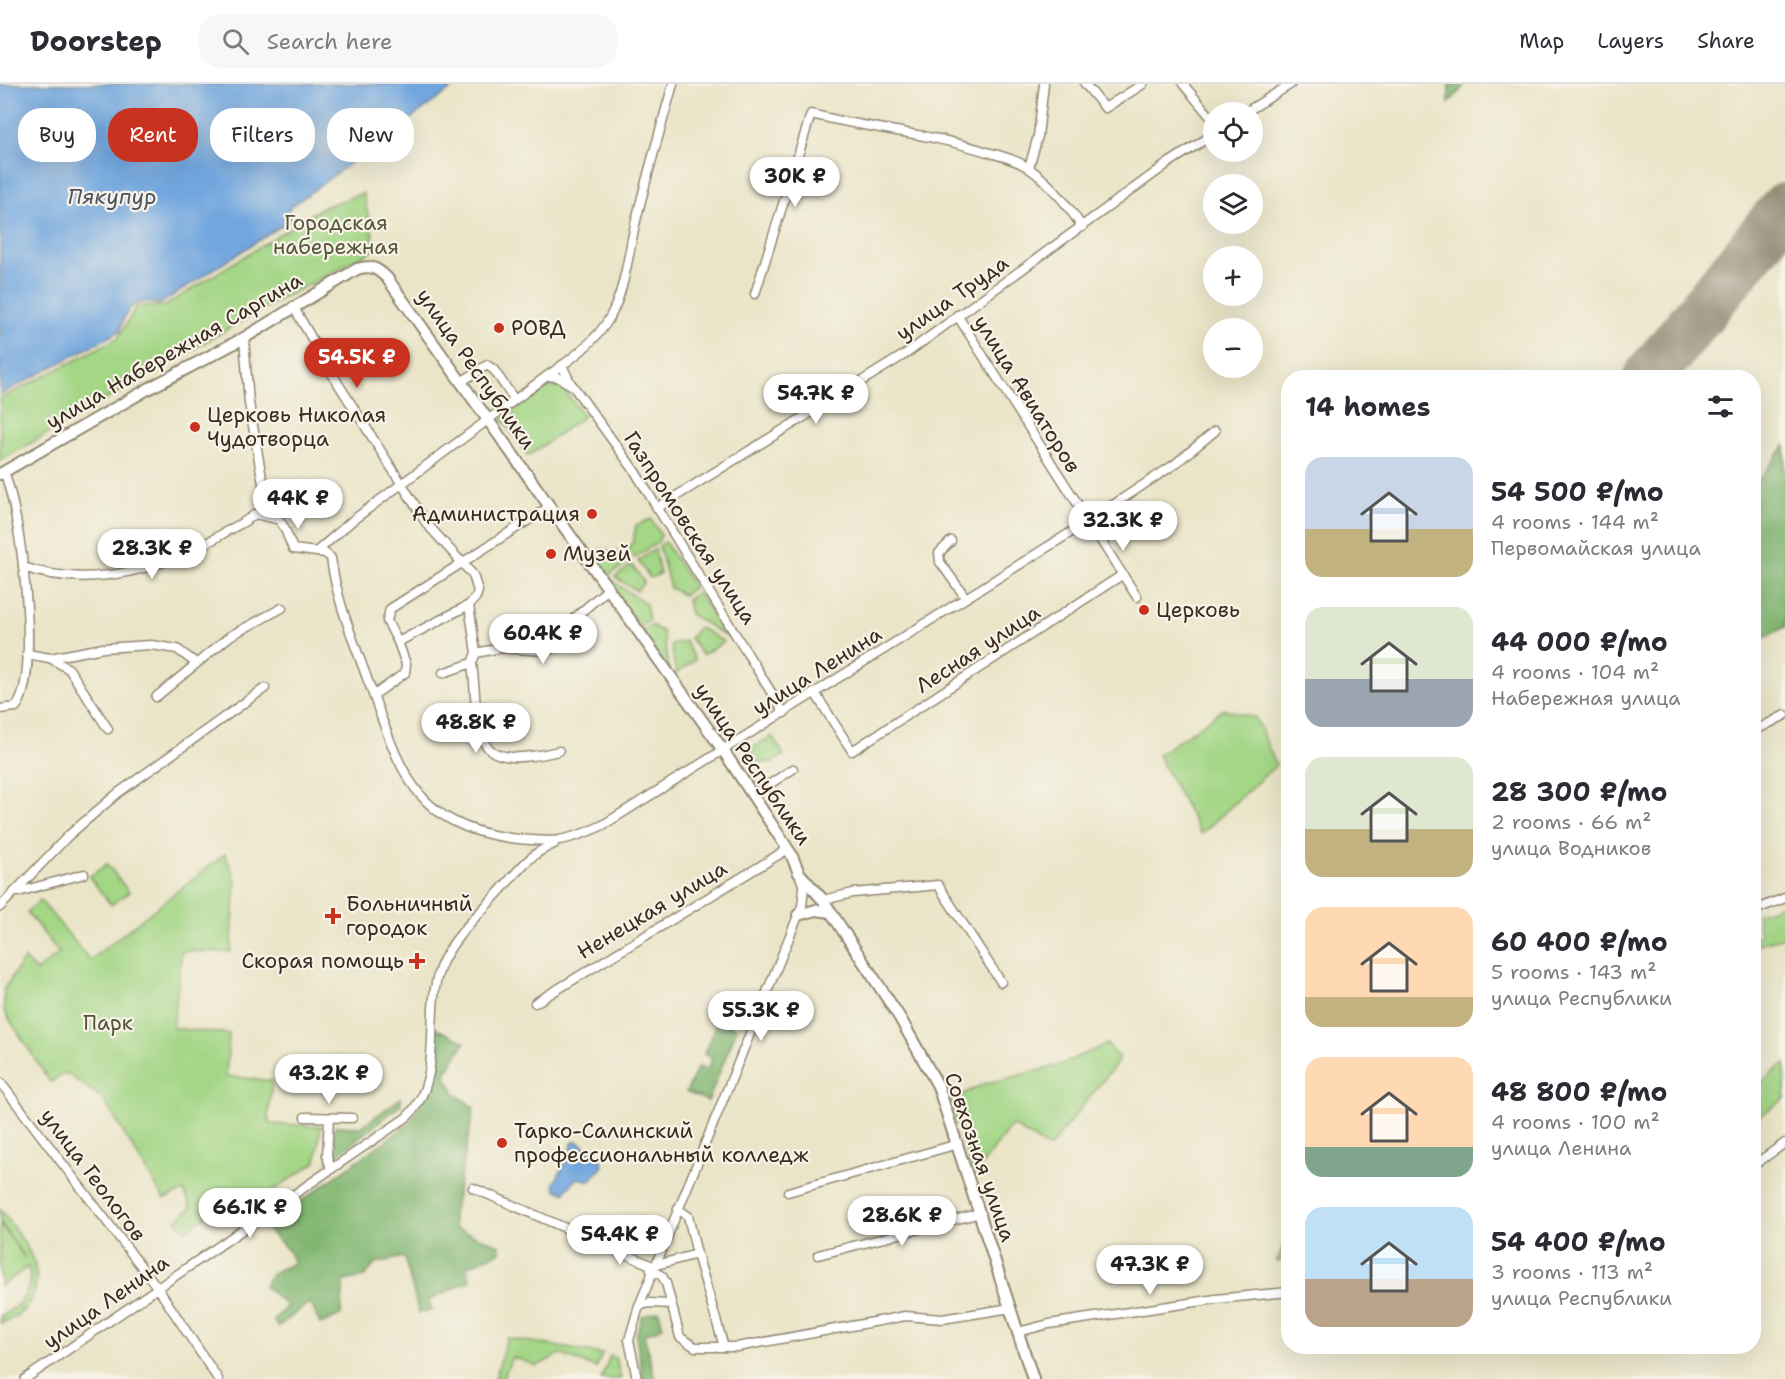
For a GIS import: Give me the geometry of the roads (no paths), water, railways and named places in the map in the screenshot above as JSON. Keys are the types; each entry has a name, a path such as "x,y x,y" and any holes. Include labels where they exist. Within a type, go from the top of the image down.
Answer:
{"main road":[{"name":"улица Набережная Саргина","path":"2,473 148,389 244,338 357,268 369,266"},
{"name":"улица Республики","path":"369,266 378,268 387,278 723,750 788,849 799,873"},
{"name":"Совхозная улица","path":"799,873 831,912 900,1018 938,1086 1033,1379"},
{"path":"798,915 816,910 831,912"}],"street":[{"path":"244,338 249,403 266,501 293,549 316,552 486,419 562,365 609,320 618,301 673,84"},
{"path":"1029,168 1038,136 1044,84"},
{"path":"1085,84 1105,108 1143,84"},
{"path":"1183,84 1203,108"},
{"path":"1262,102 1291,84"},
{"path":"755,294 811,114 854,125 928,135 975,147 1029,168 1067,202 1082,227"},
{"name":"улица Труда","path":"657,508 868,378 1203,142"},
{"path":"293,306 334,377 427,524 460,564 468,568 476,583 476,597 468,605 398,642"},
{"name":"улица Авиаторов","path":"957,315 1086,521 1137,597"},
{"path":"461,382 488,365 514,399"},
{"name":"Газпромовская улица","path":"562,365 573,387 634,470 784,713"},
{"path":"547,376 558,377 573,387"},
{"name":"улица Ленина","path":"25,1379 406,1117 417,1107 426,1086 437,983 447,954 528,859 544,848 603,825 784,713 1175,464 1215,431"},
{"path":"0,709 16,707 19,703 23,691 27,654 23,567 13,502 2,473"},
{"path":"23,567 49,574 108,575 158,566 209,542 255,514 263,508 266,501"},
{"path":"374,695 405,673 406,664 387,621 390,609 549,507"},
{"path":"255,514 278,520"},
{"path":"951,541 939,553 940,562 966,598"},
{"name":"улица Ленина","path":"316,552 325,553 331,558 397,762 424,800 449,820 487,835 560,842"},
{"name":"Лесная улица","path":"815,693 852,752 1122,575"},
{"path":"476,653 515,648 546,651 556,646 564,627 608,590"},
{"path":"468,605 476,653 472,663 474,713 486,746 502,757 522,759 559,751"},
{"path":"156,697 230,636 282,608"},
{"path":"50,658 103,648 152,645 177,649 196,663"},
{"path":"27,654 50,658 69,669 108,729"},
{"path":"443,673 472,663"},
{"path":"0,906 75,830 118,793 265,688"},
{"path":"1761,727 1785,715"},
{"path":"753,795 793,769"},
{"path":"525,840 529,849 528,859"},
{"name":"Ненецкая улица","path":"535,1003 788,849"},
{"name":"улица Республики","path":"638,1379 629,1340 639,1306 652,1268 798,915 804,888 799,873"},
{"path":"13,894 84,874"},
{"path":"823,900 853,893 938,885 1001,982"},
{"path":"1761,907 1785,898"},
{"name":"улица Геологов","path":"0,1082 157,1287 218,1379"},
{"path":"305,1117 352,1118"},
{"path":"329,1118 327,1156 331,1169"},
{"path":"1761,1160 1785,1143"},
{"path":"788,1192 958,1144"},
{"path":"473,1188 652,1268 662,1275 676,1329 680,1337 695,1347 737,1347 898,1317 942,1319 1011,1308"},
{"path":"678,1209 688,1216 724,1347"},
{"path":"818,1255 981,1213"},
{"path":"652,1268 697,1254"},
{"path":"1018,1332 1060,1322 1216,1299 1281,1293"},
{"path":"639,1306 649,1303 671,1305"}],"water":[{"name":"Пякупур","path":"0,84 458,84 414,116 414,108 327,108 327,162 352,162 288,209 292,219 160,304 144,302 132,306 125,315 120,331 0,395"},
{"path":"576,1141 602,1158 603,1166 590,1181 577,1178 564,1193 556,1190 554,1184 571,1151 572,1143"}],"place":[{"name":"РОВД","path":"499,328"},
{"name":"Церковь Николая Чудотворца","path":"195,427"},
{"name":"Администрация","path":"592,514"},
{"name":"Музей","path":"551,554"},
{"name":"Церковь","path":"1144,610"},
{"name":"Больничный городок","path":"333,916"},
{"name":"Скорая помощь","path":"417,961"},
{"name":"Тарко-Салинский профессиональный колледж","path":"502,1143"}],"park label":[{"name":"Городская набережная","path":"336,235"},
{"name":"Парк","path":"108,1023"}]}
